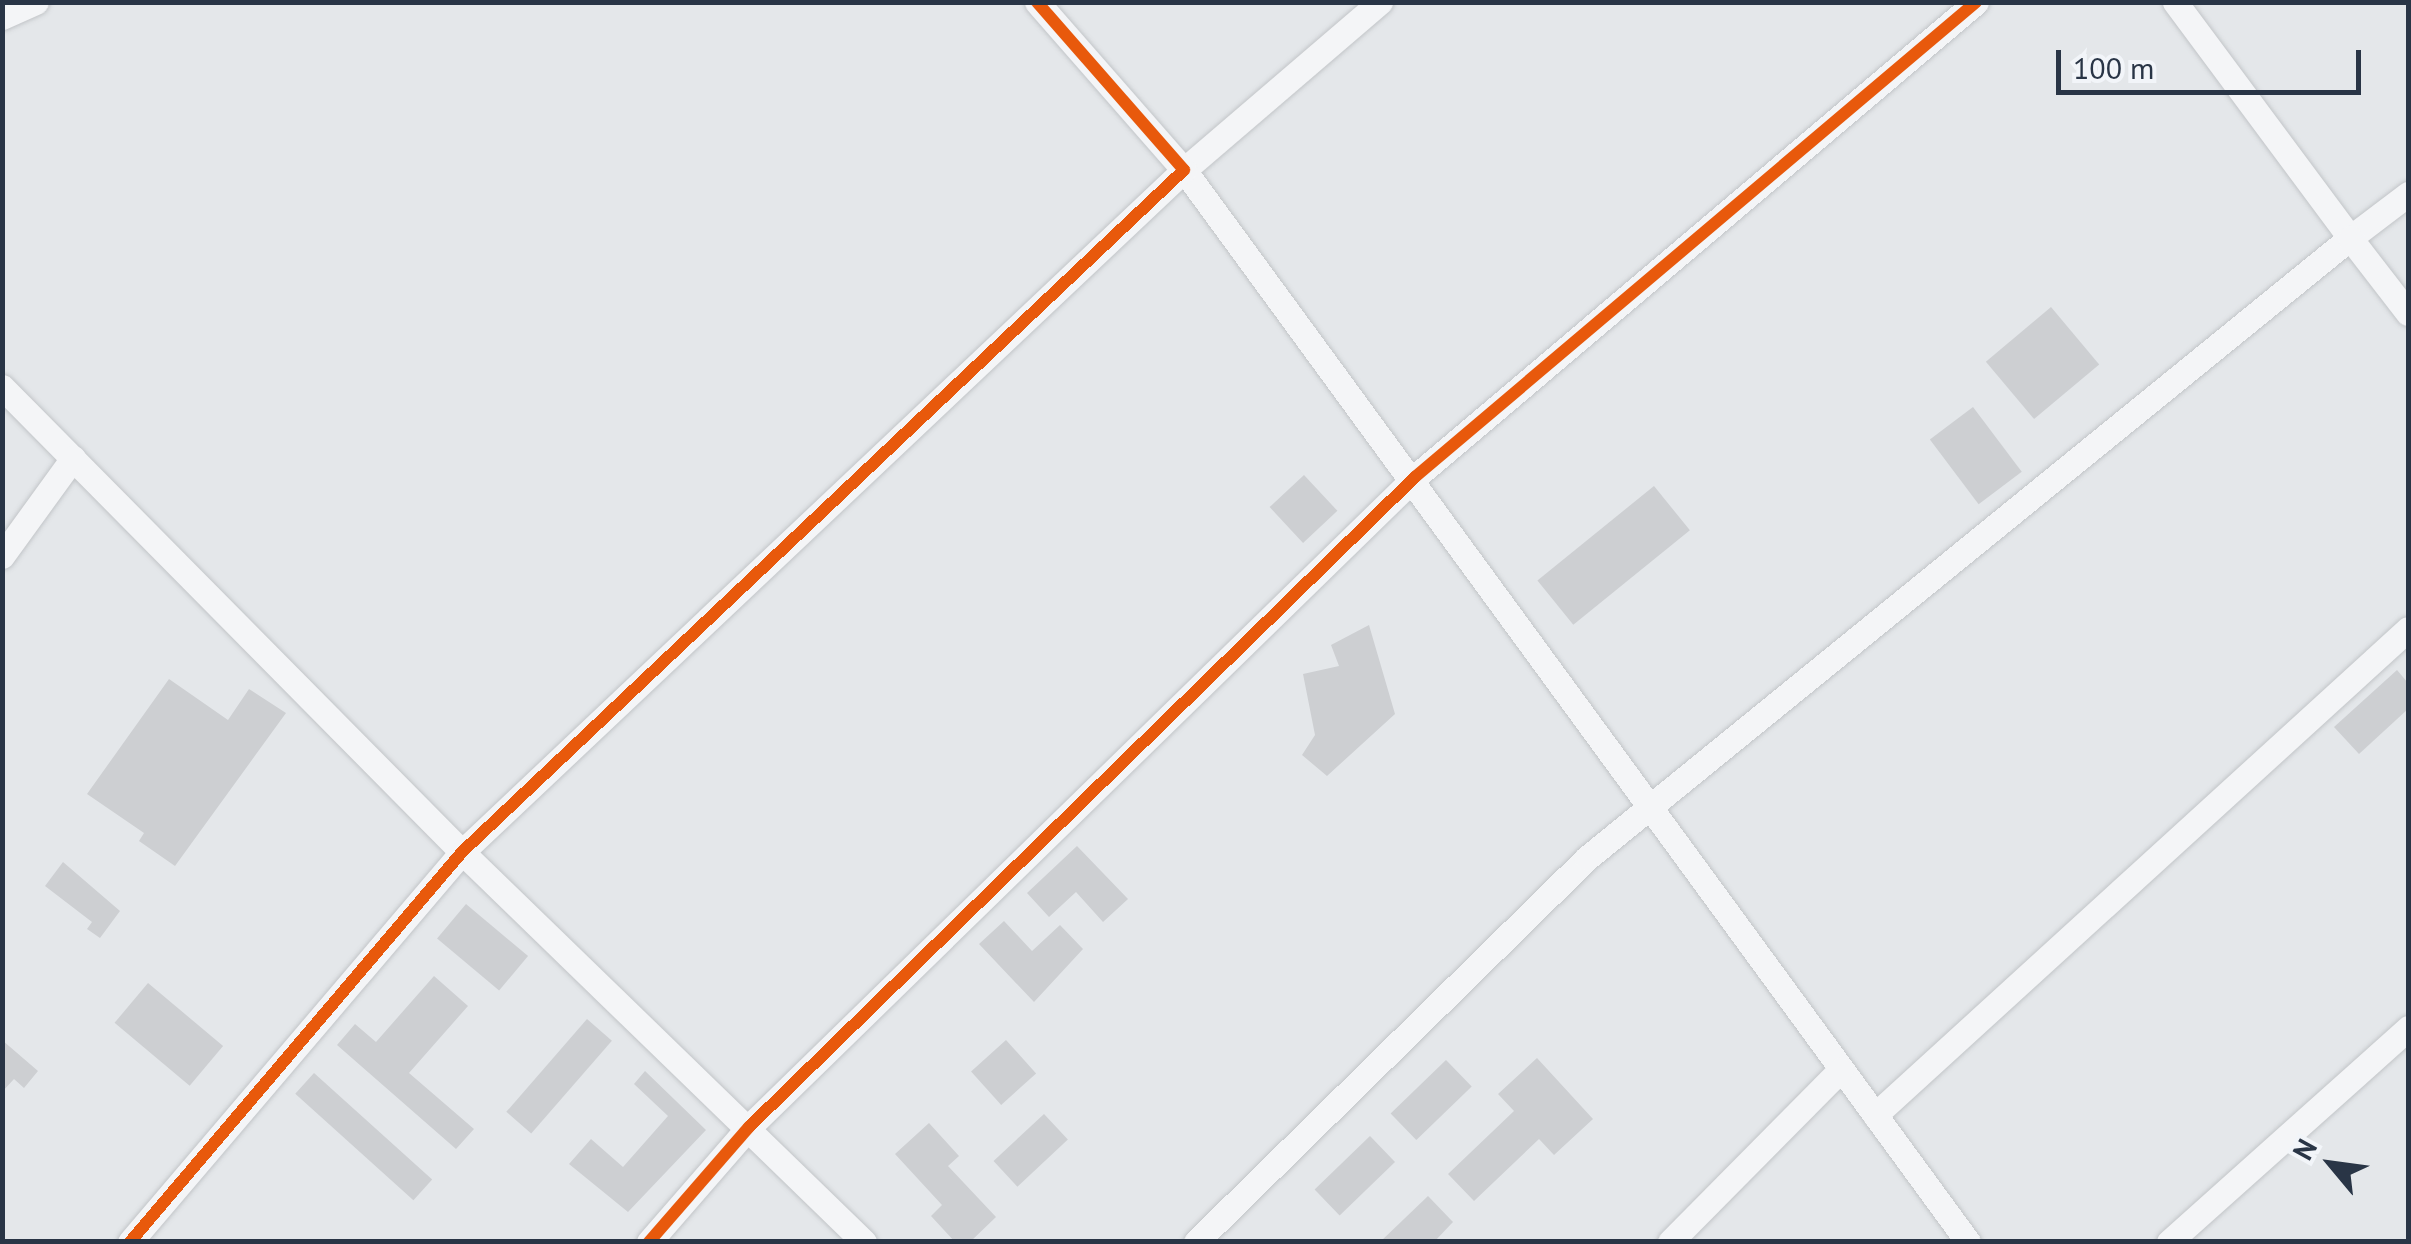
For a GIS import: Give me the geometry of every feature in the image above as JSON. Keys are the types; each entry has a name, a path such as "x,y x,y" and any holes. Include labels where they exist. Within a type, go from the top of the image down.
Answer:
{"street":[{"path":"2,17 36,2"},
{"path":"1037,2 1184,170 1415,478 1968,1242"},
{"path":"130,1242 462,852 1184,170 1380,2"},
{"path":"649,1242 749,1127 1415,478 1976,2"},
{"path":"2175,2 2408,314"},
{"path":"1196,1242 1587,858 2408,194"},
{"path":"2,387 462,852 864,1242"},
{"path":"2,556 73,458"},
{"path":"1875,1115 2408,629"},
{"path":"2169,1242 2408,1028"},
{"path":"1670,1242 1840,1070"}],"building":[{"path":"2051,307 2099,364 2034,419 1986,362"},
{"path":"1973,407 2022,472 1979,504 1930,439"},
{"path":"1304,475 1337,511 1303,543 1270,507"},
{"path":"1654,486 1690,530 1573,625 1537,580"},
{"path":"1369,625 1395,714 1327,776 1302,755 1315,735 1303,674 1339,666 1331,645"},
{"path":"2397,670 2408,683 2408,709 2359,754 2334,727"},
{"path":"169,679 228,720 249,689 286,713 175,866 139,841 144,833 87,794"},
{"path":"1077,846 1128,899 1103,922 1076,892 1049,917 1027,893"},
{"path":"63,862 120,911 100,938 87,929 92,922 45,886"},
{"path":"466,904 528,956 499,991 437,938"},
{"path":"1004,921 1032,951 1060,925 1083,949 1034,1002 979,944"},
{"path":"434,976 468,1006 409,1073 474,1129 456,1149 337,1045 355,1024 376,1042"},
{"path":"148,983 223,1046 190,1086 115,1023"},
{"path":"587,1019 612,1041 531,1133 506,1112"},
{"path":"2,1040 38,1071 24,1088 14,1079 2,1092"},
{"path":"1006,1040 1036,1073 1001,1105 971,1071"},
{"path":"1537,1058 1593,1119 1554,1155 1539,1139 1474,1201 1448,1174 1514,1111 1498,1094"},
{"path":"1446,1060 1472,1087 1416,1140 1391,1113"},
{"path":"645,1071 706,1130 628,1212 569,1164 591,1139 623,1167 668,1116 634,1084"},
{"path":"314,1073 432,1179 413,1200 295,1094"},
{"path":"1044,1114 1068,1140 1017,1187 994,1161"},
{"path":"929,1123 959,1156 948,1166 996,1217 970,1242 955,1242 931,1216 942,1205 895,1154"},
{"path":"1370,1136 1395,1162 1340,1215 1315,1189"},
{"path":"1428,1196 1453,1222 1434,1242 1380,1242"}],"cycle path":[{"path":"130,1242 462,852 1184,170 1037,2"},
{"path":"649,1242 749,1127 1415,477 1976,2"}]}
